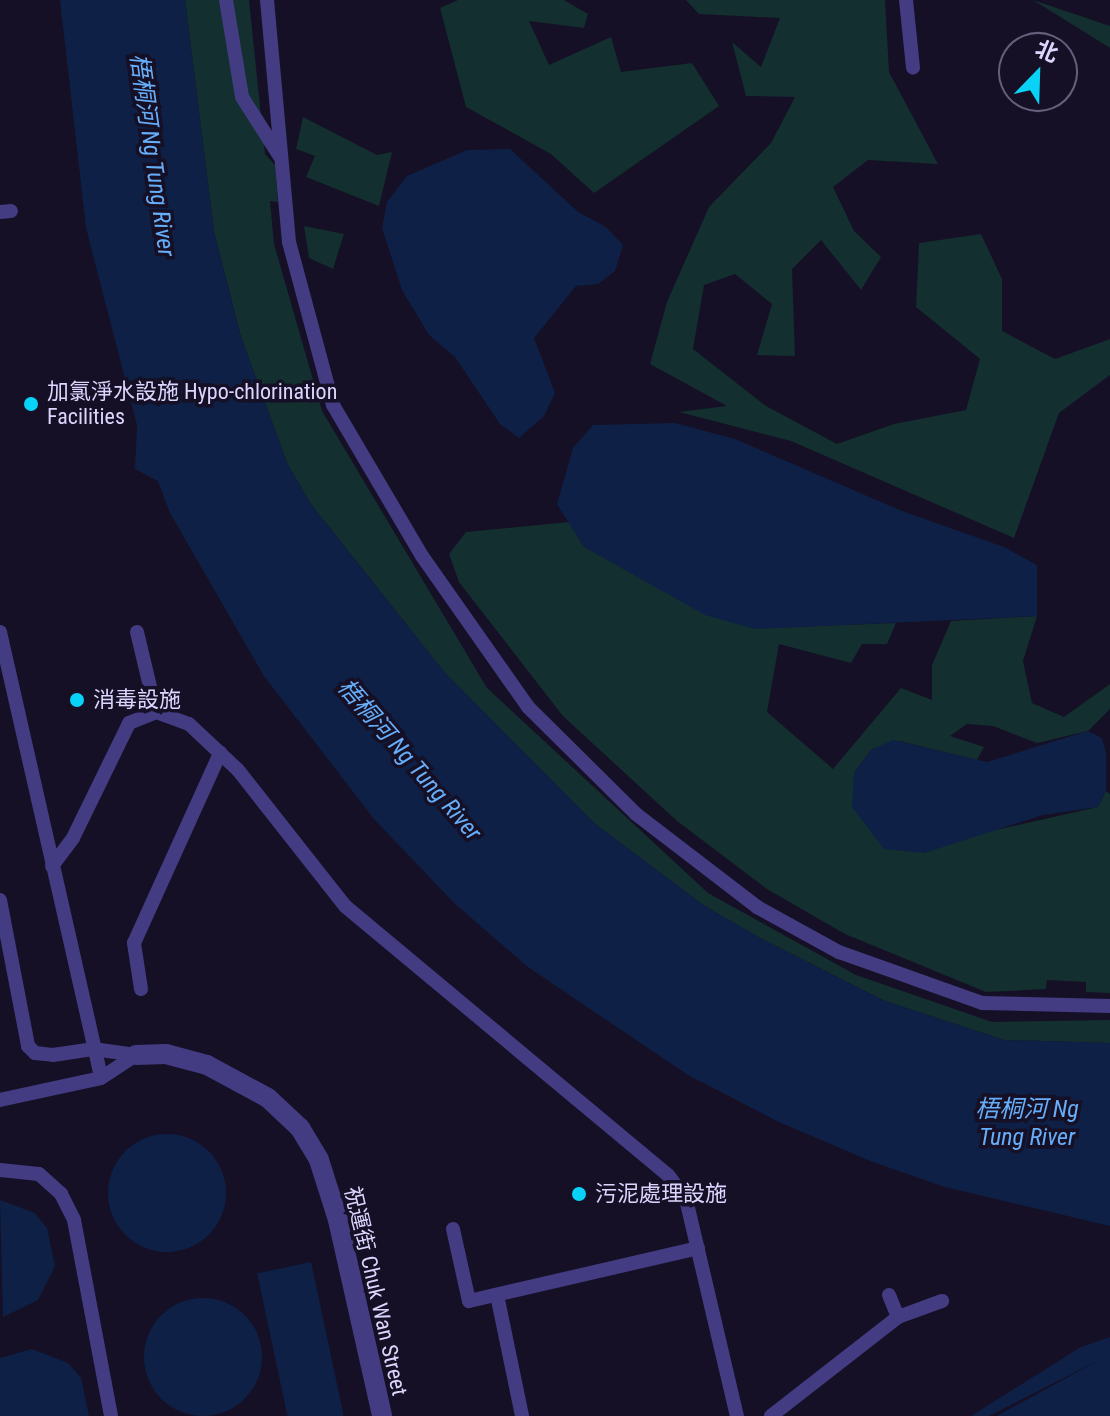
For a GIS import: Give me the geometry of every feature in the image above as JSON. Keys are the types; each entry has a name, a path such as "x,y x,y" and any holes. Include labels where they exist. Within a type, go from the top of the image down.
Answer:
{"street":[{"name":"祝運街 Chuk Wan Street","path":"136,1055 166,1054 207,1065 268,1098 300,1128 319,1160 338,1220 382,1416"}],"lane":[{"path":"226,0 242,97 282,158"},
{"path":"267,0 289,242 333,405 422,556 528,707 636,814 757,907 839,952 982,1003 1110,1006"},
{"path":"906,0 913,68"},
{"path":"0,632 101,1078"},
{"path":"137,632 156,712"},
{"path":"52,866 73,838 129,723 156,712 189,724 220,753 345,906 668,1175 686,1199 737,1416"},
{"path":"141,989 134,943 220,753"},
{"path":"0,900 28,1046 35,1053 53,1055 93,1049 136,1055"},
{"path":"0,1100 101,1078 136,1055"},
{"path":"0,1170 39,1174 61,1194 74,1220 111,1416"},
{"path":"453,1229 469,1301 698,1248"},
{"path":"497,1295 522,1416"},
{"path":"889,1295 898,1317"},
{"path":"771,1416 898,1317 942,1301"}],"green space":[{"path":"185,0 249,0 265,154 275,165 278,202 270,201 274,244 322,411 487,688 708,893 856,975 992,1022 1110,1020 1110,1043 1004,1040 885,1001 760,938 703,905 595,824 445,673 310,503 287,463 241,337 214,232"},
{"path":"458,0 564,0 588,14 584,28 529,21 549,65 611,37 621,72 692,63 719,106 594,193 551,154 466,107 440,8"},
{"path":"686,0 885,0 889,72 938,164 868,160 833,187 854,231 881,257 861,290 821,240 792,269 795,356 757,355 772,304 735,274 704,285 693,349 766,406 837,444 894,424 966,410 980,359 916,307 919,243 981,234 1002,279 1002,331 1055,359 1110,339 1110,375 1059,413 1014,538 791,441 679,412 727,406 650,364 667,302 709,207 771,143 795,97 746,96 732,42 761,67 780,18 699,14"},
{"path":"1033,0 1110,26 1110,48"},
{"path":"303,117 377,155 392,152 379,206 306,177 315,156 296,149"},
{"path":"304,226 344,234 333,269 309,258"},
{"path":"569,522 584,547 764,628 896,623 887,644 862,644 851,663 779,644 767,712 833,769 901,688 932,700 932,665 951,621 1037,616 1023,661 1032,703 1064,717 1110,684 1110,709 1088,731 1037,743 993,726 967,724 950,736 984,747 977,760 899,741 871,750 854,773 924,853 969,836 1098,807 1106,791 1110,794 1110,993 1086,992 1086,982 1047,980 1046,989 986,992 845,934 767,889 677,821 563,716 459,582 449,554 466,532"}],"water":[{"name":"梧桐河 Ng Tung River","path":"60,0 185,0 214,232 241,337 287,463 310,503 445,673 595,824 703,905 760,938 885,1001 1004,1040 1110,1043 1110,1226 945,1187 873,1162 781,1123 688,1075 528,967 454,903 374,819 264,676 170,513 158,481 135,469 137,425 86,228"},
{"path":"510,149 578,212 606,227 623,245 615,271 598,284 576,286 534,338 555,393 544,416 519,438 500,424 455,357 429,335 402,290 382,228 387,202 407,176 467,150"},
{"path":"675,423 735,439 902,511 1004,547 1037,565 1037,616 755,629 705,615 584,547 557,504 573,448 593,425"},
{"path":"1088,731 1102,738 1106,753 1106,791 1098,807 1043,815 924,853 884,849 852,807 854,773 871,750 893,740 987,762"},
{"path":"167,1134 190,1139 209,1151 221,1170 226,1193 221,1216 209,1235 190,1247 167,1252 144,1247 125,1235 113,1216 108,1193 113,1170 125,1151 144,1139"},
{"path":"0,1200 35,1213 47,1228 55,1266 38,1300 3,1317"},
{"path":"311,1262 344,1416 288,1416 257,1273"},
{"path":"203,1298 225,1303 245,1315 257,1335 262,1357 257,1379 245,1399 225,1411 203,1416 181,1411 161,1399 149,1379 144,1357 149,1335 161,1315 181,1303"},
{"path":"1110,1337 1110,1416 997,1416 1101,1359 989,1416 971,1416 1081,1347"},
{"path":"32,1349 68,1363 81,1378 89,1416 0,1416 0,1358"}],"place":[{"name":"加氯淨水設施 Hypo-chlorination Facilities","path":"31,404"},
{"name":"消毒設施","path":"77,700"},
{"name":"污泥處理設施","path":"579,1194"}]}
